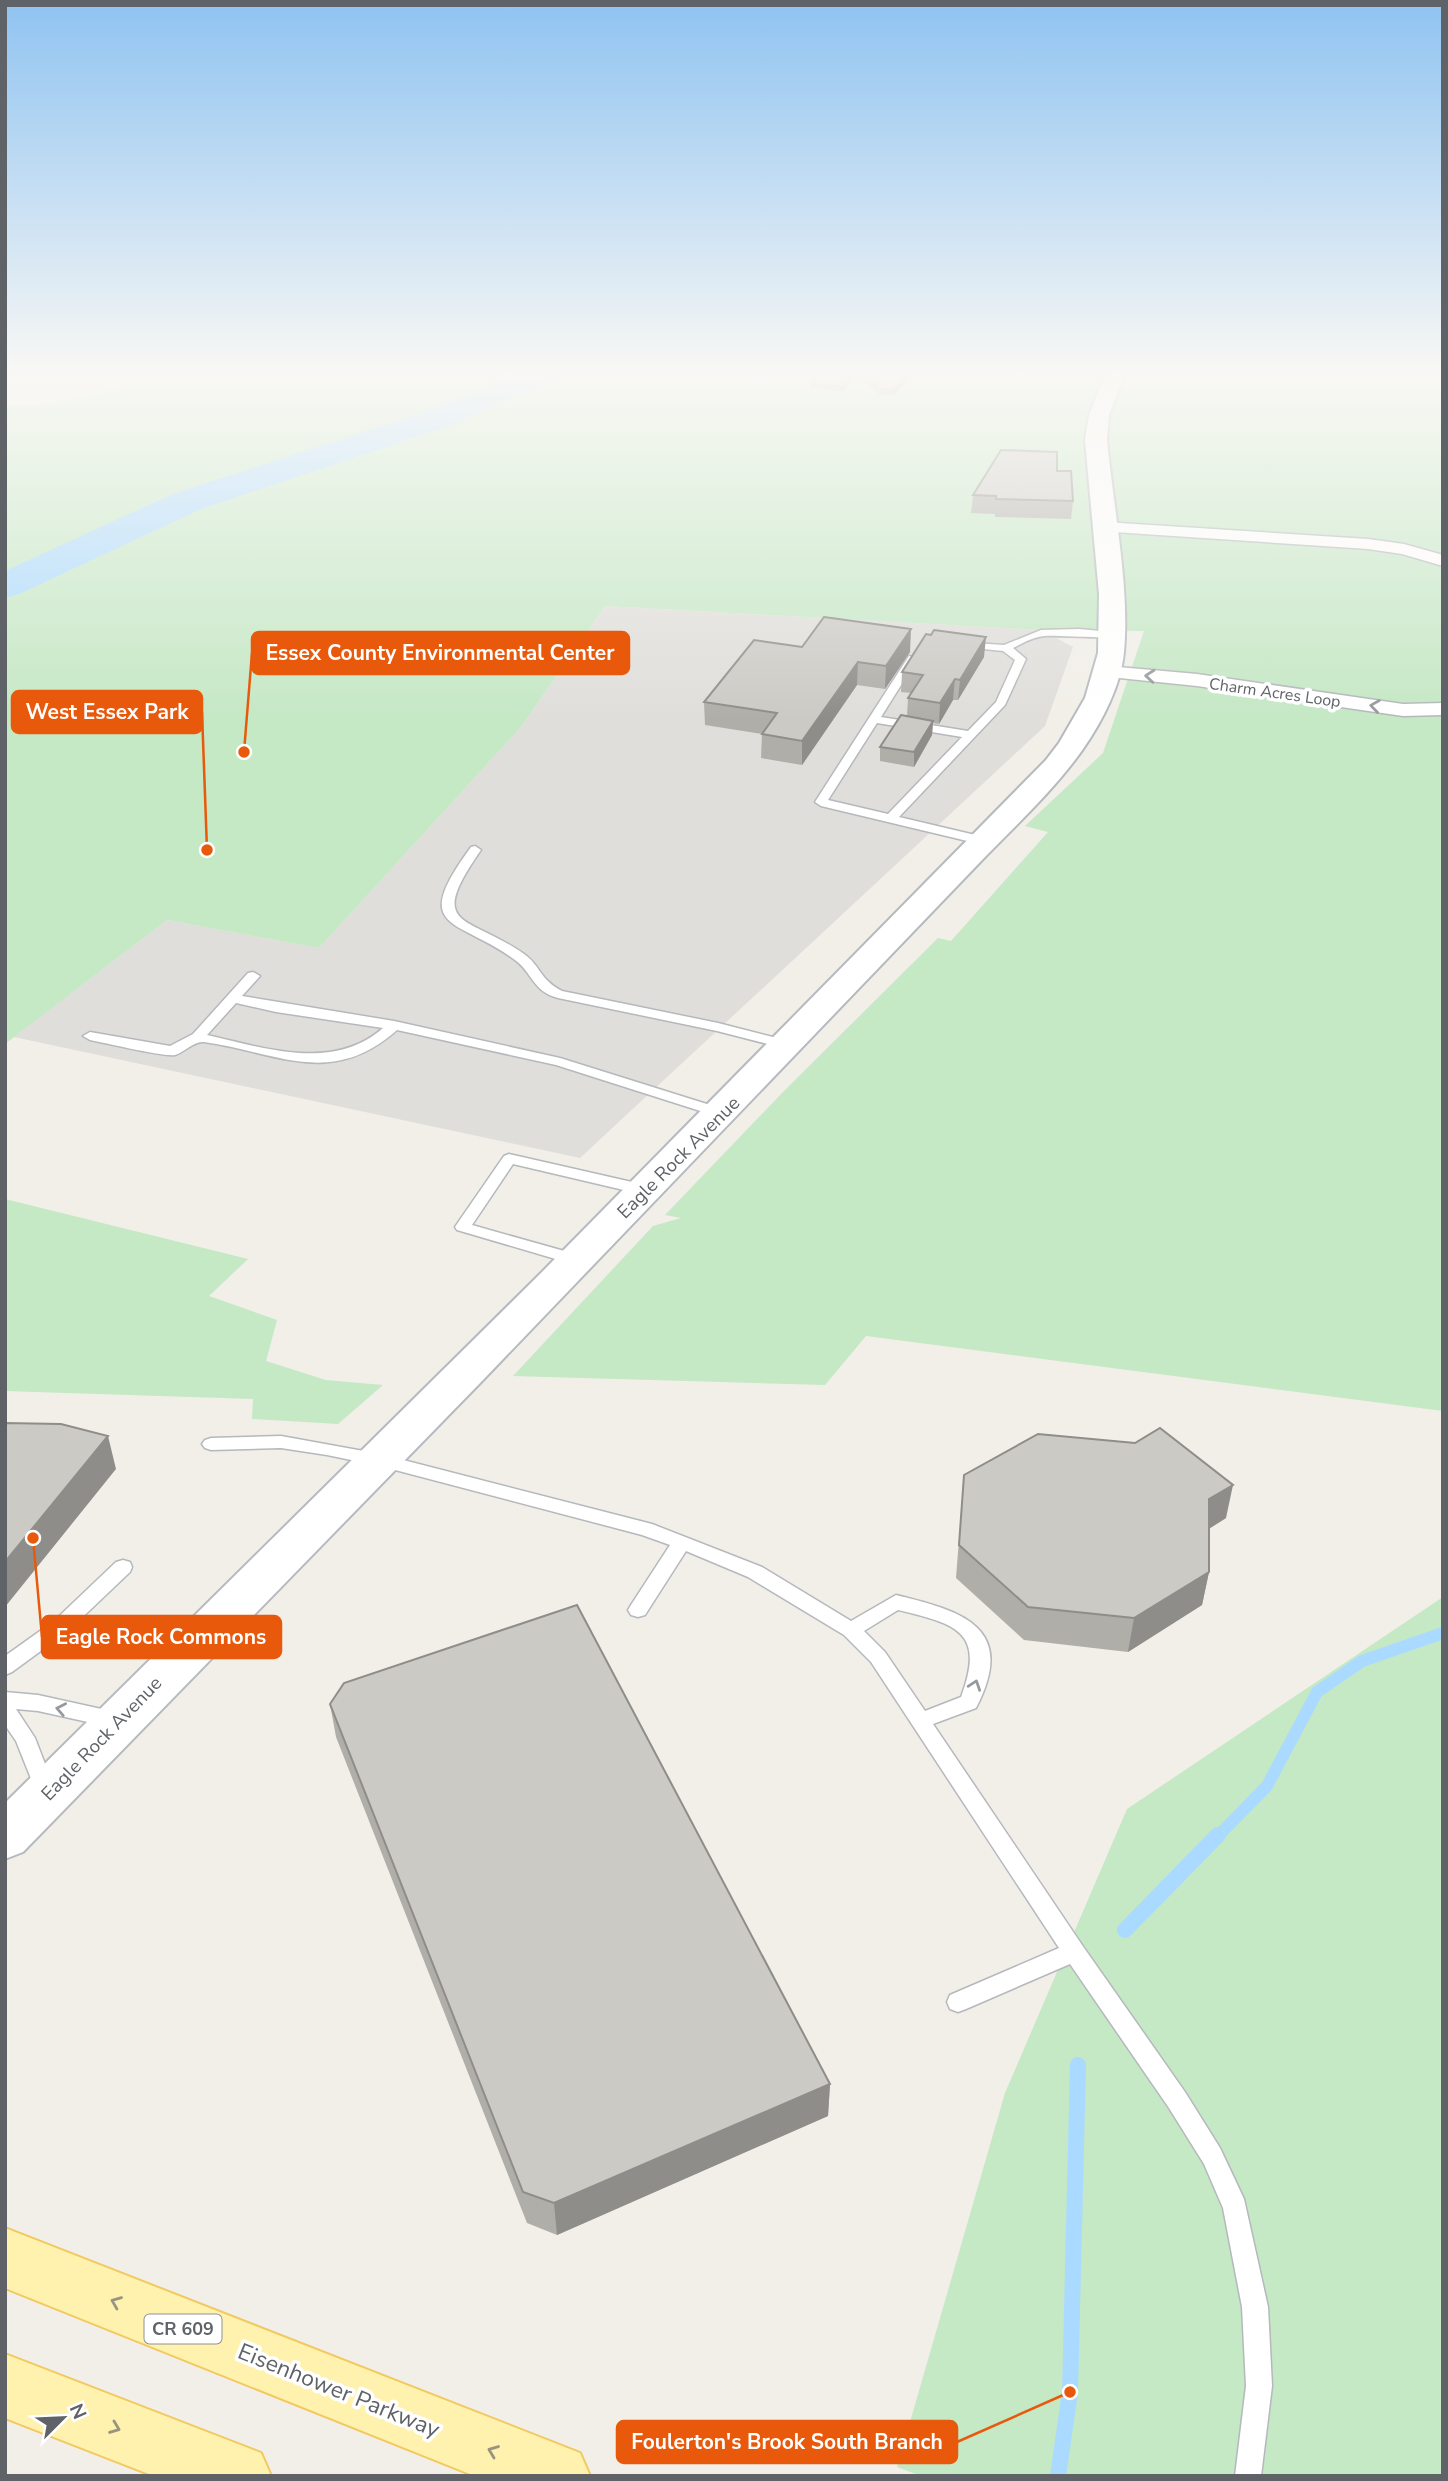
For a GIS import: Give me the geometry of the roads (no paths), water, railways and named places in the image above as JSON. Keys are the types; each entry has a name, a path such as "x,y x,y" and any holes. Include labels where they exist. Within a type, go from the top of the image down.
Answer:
{"main road":[{"name":"Eagle Rock Avenue","path":"5,1836 721,1113 1056,766 1072,745 1098,698 1107,672 1112,635 1111,594 1100,488"},
{"name":"Eisenhower Parkway","path":"5,2258 556,2476"},
{"path":"5,2386 238,2476"}],"street":[{"path":"1104,527 1368,544 1404,549 1443,561"},
{"name":"Charm Acres Loop","path":"1107,672 1198,680 1403,710 1443,709"}],"lane":[{"path":"1006,648 1041,633 1112,635"},
{"path":"891,818 1001,703 1021,659 1006,648 952,642"},
{"path":"918,651 821,802 984,841"},
{"path":"874,719 972,735"},
{"path":"475,850 449,885 446,904 452,918 469,931 502,945 524,960 540,983 558,994 718,1027 787,1045"},
{"path":"90,1036 172,1051 198,1037 253,976"},
{"path":"235,999 276,1008 394,1025 560,1062 721,1113"},
{"path":"198,1037 318,1059 364,1050 384,1038 394,1025"},
{"path":"576,1260 463,1227 509,1159 645,1190"},
{"path":"211,1444 281,1442 380,1460 646,1529 755,1572 850,1630 878,1657 1212,2156 1235,2207 1255,2307 1259,2386 1248,2476"},
{"path":"638,1609 682,1542"},
{"path":"5,1667 61,1626 123,1567"},
{"path":"850,1630 896,1602 945,1614 967,1629 979,1648 982,1662 969,1702 922,1720"},
{"path":"5,1700 38,1703 117,1720"},
{"path":"5,1707 25,1738 47,1794"},
{"path":"958,2002 1074,1952"}],"waterway":[{"path":"5,586 188,501 228,488"},
{"path":"1217,1837 1267,1786 1317,1692 1362,1661 1443,1633"},
{"path":"1125,1930 1218,1835"},
{"path":"1058,2476 1070,2392 1078,2065"}],"place":[{"name":"Essex County Environmental Center","path":"244,752"},
{"name":"West Essex Park","path":"207,850"},
{"name":"Eagle Rock Commons","path":"33,1538"},
{"name":"Foulerton's Brook South Branch","path":"1070,2392"}]}
